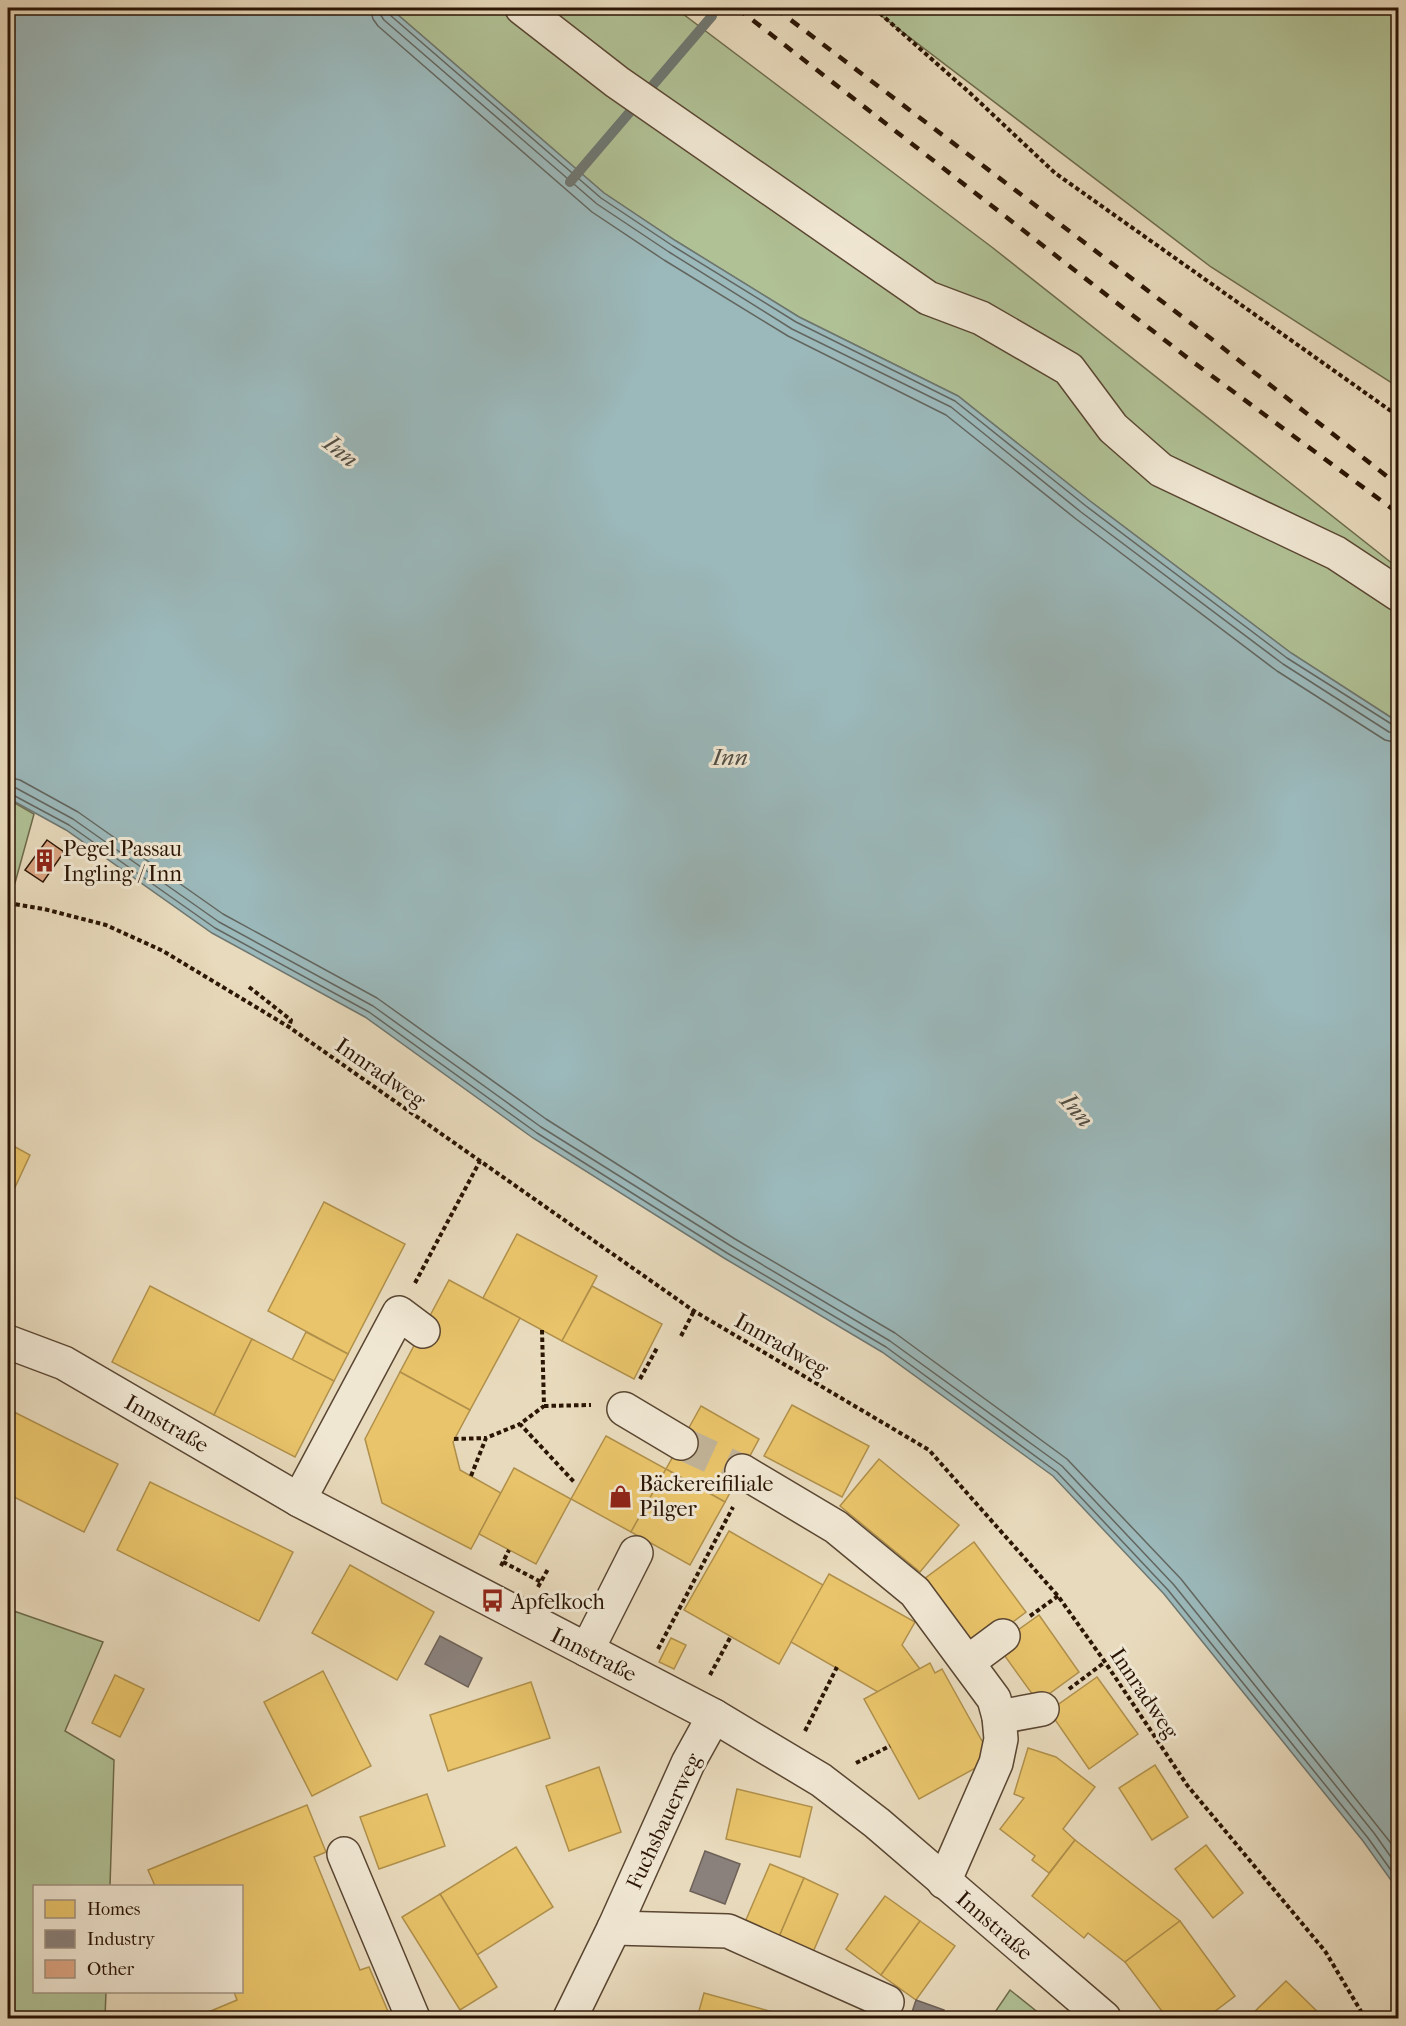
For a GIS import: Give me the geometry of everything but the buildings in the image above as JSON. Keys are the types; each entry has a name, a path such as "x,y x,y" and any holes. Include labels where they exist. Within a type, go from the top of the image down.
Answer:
{"street":[{"path":"522,8 617,82 928,298 981,318 1069,369 1113,428 1161,470 1336,553 1398,594"},
{"path":"299,1500 411,1322"},
{"name":"Innstraße","path":"8,1342 64,1363 299,1500 704,1711 821,1780 1104,2019"},
{"path":"624,1409 681,1443"},
{"path":"746,1473 836,1527 915,1592 994,1699 999,1717 1001,1739 996,1763 944,1882"},
{"path":"586,1650 636,1553"},
{"path":"968,1662 1003,1636"},
{"path":"999,1717 1042,1709"},
{"name":"Fuchsbauerweg","path":"570,2019 615,1928 688,1763 704,1711"},
{"path":"344,1854 413,2019"},
{"path":"615,1928 728,1930 887,2002"}],"path":[{"path":"874,8 1055,173 1398,417"},
{"name":"Innradweg","path":"8,903 44,909 105,925 163,951 289,1027 693,1311 928,1450 1058,1596 1187,1785 1326,1951 1365,2019"},
{"path":"249,987 291,1020 289,1027"},
{"path":"411,1322 480,1161"},
{"path":"681,1336 693,1311"},
{"path":"454,1439 486,1438 520,1424 544,1406 542,1330"},
{"path":"520,1424 575,1483"},
{"path":"471,1476 486,1438"},
{"path":"642,1678 746,1473"},
{"path":"503,1562 541,1581"},
{"path":"1034,1614 1058,1596"},
{"path":"704,1711 731,1636"},
{"path":"1042,1709 1105,1662"},
{"path":"790,1761 837,1667"}],"green space":[{"path":"390,8 675,8 993,248 1398,568 1398,722 1291,653 1090,501 958,396 799,317 676,241 604,193"},
{"path":"871,8 1398,8 1398,387 1211,267"},
{"path":"8,799 34,814 15,883 8,883"},
{"path":"8,1609 103,1642 65,1731 114,1760 110,1885 33,1885 33,1993 106,1993 105,2018 8,2018"},
{"path":"1010,1990 1045,2018 991,2018"}],"water":[{"name":"Inn","path":"8,8 390,8 604,193 676,241 799,317 958,396 1090,501 1291,653 1398,722 1398,1890 1363,1841 1164,1594 1053,1476 882,1352 724,1258 533,1138 365,1017 212,933 66,830 8,798"}],"waterway":[{"path":"570,182 712,16"}],"tunnel":[{"path":"681,1443 742,1471"}],"railway":[{"path":"737,8 1189,359 1398,513"},
{"path":"775,8 1209,337 1398,485"}],"place":[{"name":"Pegel Passau Ingling / Inn","path":"45,861"},
{"name":"Bäckereifiliale Pilger","path":"621,1496"},
{"name":"Apfelkoch","path":"493,1601"}]}
